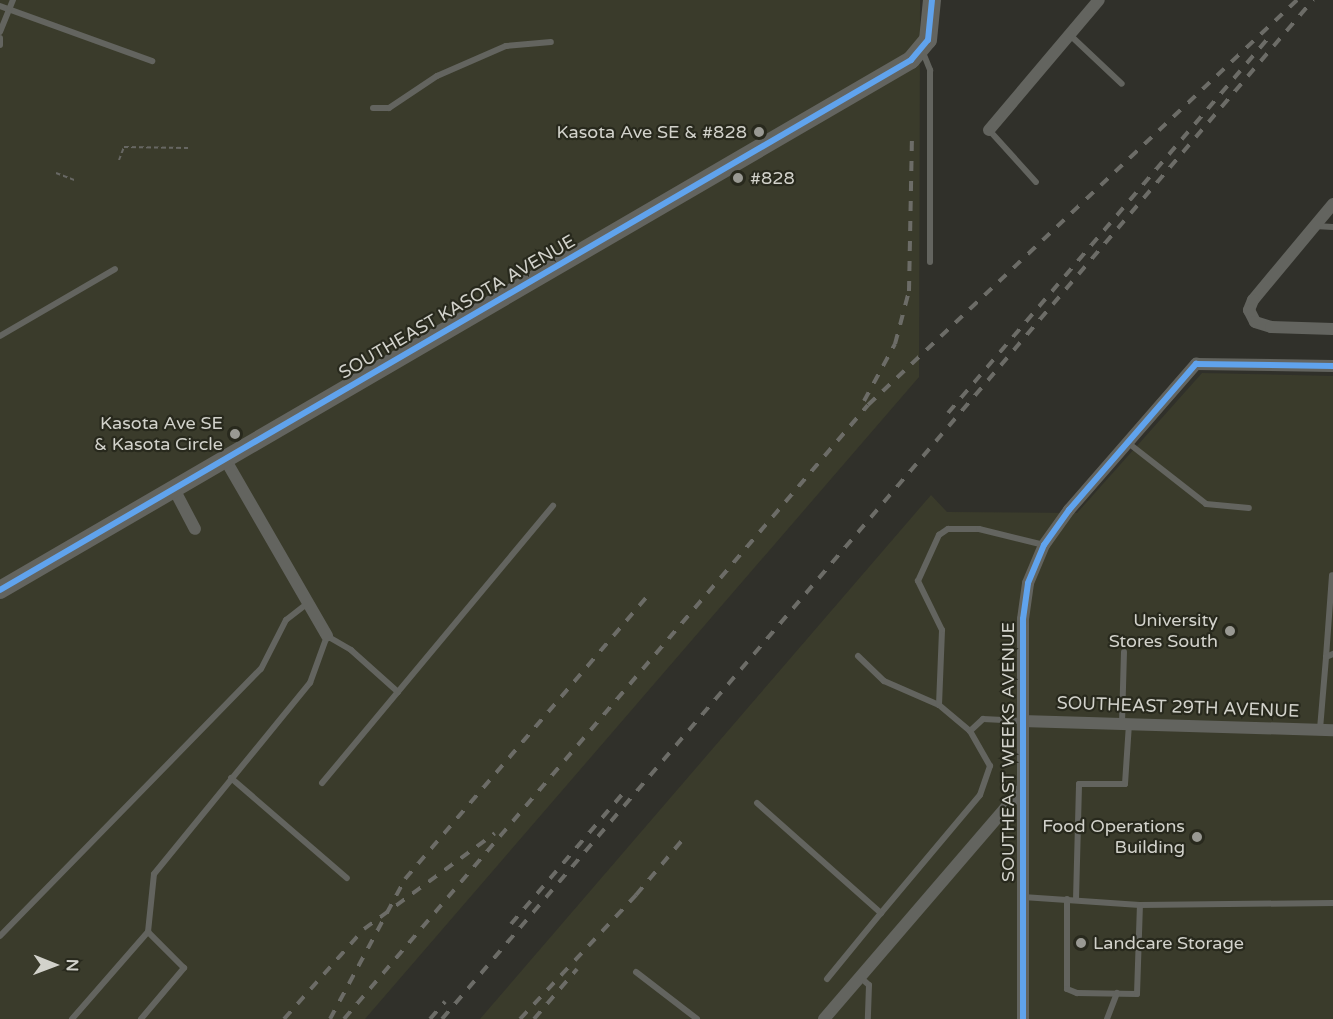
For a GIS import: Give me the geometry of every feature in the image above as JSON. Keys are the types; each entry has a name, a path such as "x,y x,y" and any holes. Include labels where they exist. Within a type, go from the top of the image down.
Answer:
{"street":[{"path":"924,47 931,31 932,0"},
{"path":"988,130 1099,0"},
{"name":"SOUTHEAST KASOTA AVENUE","path":"0,590 924,47"},
{"path":"1333,204 1253,300 1249,310 1255,322 1271,327 1333,329"},
{"name":"SOUTHEAST WEEKS AVENUE","path":"1023,1019 1022,721 1025,600 1044,545 1127,442 1196,364 1333,366"},
{"path":"225,459 327,636"},
{"path":"174,489 195,529"},
{"name":"SOUTHEAST 29TH AVENUE","path":"1022,721 1333,730"},
{"path":"824,1019 1022,789"}],"lane":[{"path":"0,32 13,0"},
{"path":"0,6 152,61"},
{"path":"1069,35 1122,84"},
{"path":"0,38 0,45"},
{"path":"373,108 389,108 437,76 506,46 551,42"},
{"path":"924,47 930,70 930,261"},
{"path":"988,130 1036,182"},
{"path":"1314,226 1333,227"},
{"path":"0,336 115,269"},
{"path":"1127,442 1206,504 1249,508"},
{"path":"322,783 553,506"},
{"path":"939,705 942,630 918,581 939,535 948,530 979,529 1044,545"},
{"path":"1320,729 1332,575"},
{"path":"0,936 261,669 286,620 308,603"},
{"path":"72,1019 148,932 154,874 310,683 327,636 351,650 398,692"},
{"path":"1076,900 1079,784 1125,784 1124,652"},
{"path":"1326,657 1333,654"},
{"path":"827,979 980,795 990,766 970,731 939,705 884,681 858,656"},
{"path":"970,731 983,719 1022,721"},
{"path":"231,778 347,878"},
{"path":"757,803 881,913"},
{"path":"1023,897 1067,898 1140,905 1333,903"},
{"path":"1067,898 1067,989 1077,993 1137,994 1140,905"},
{"path":"141,1019 184,968 148,932"},
{"path":"636,972 697,1019"},
{"path":"859,977 869,985 868,1019"},
{"path":"1107,1019 1117,993"}],"path":[{"path":"119,160 124,147 188,148"},
{"path":"57,173 77,181"}],"shaded area":[{"path":"0,0 920,0 919,377 365,1019 0,1019"},
{"path":"1202,373 1333,376 1333,1019 480,1019 931,495 947,512 1077,513"}],"railway":[{"path":"344,1019 868,405 1297,0"},
{"path":"442,1019 1313,0"},
{"path":"948,413 1269,37"},
{"path":"864,401 895,344 909,291 912,132"},
{"path":"330,1019 405,879 646,598"},
{"path":"511,924 624,792"},
{"path":"284,1019 364,929 495,833"},
{"path":"520,1019 636,895 684,838"},
{"path":"534,1019 577,969"},
{"path":"430,1019 445,1002"}],"cycle path":[{"path":"0,590 911,60 928,40 932,0"},
{"path":"1023,1019 1023,619 1028,583 1044,545 1069,510 1196,364 1333,366"}],"place":[{"name":"Kasota Ave SE & #828","path":"759,132"},
{"name":"#828","path":"738,178"},
{"name":"Kasota Ave SE & Kasota Circle","path":"235,434"},
{"name":"University Stores South","path":"1230,631"},
{"name":"Food Operations Building","path":"1197,837"},
{"name":"Landcare Storage","path":"1081,943"}]}
